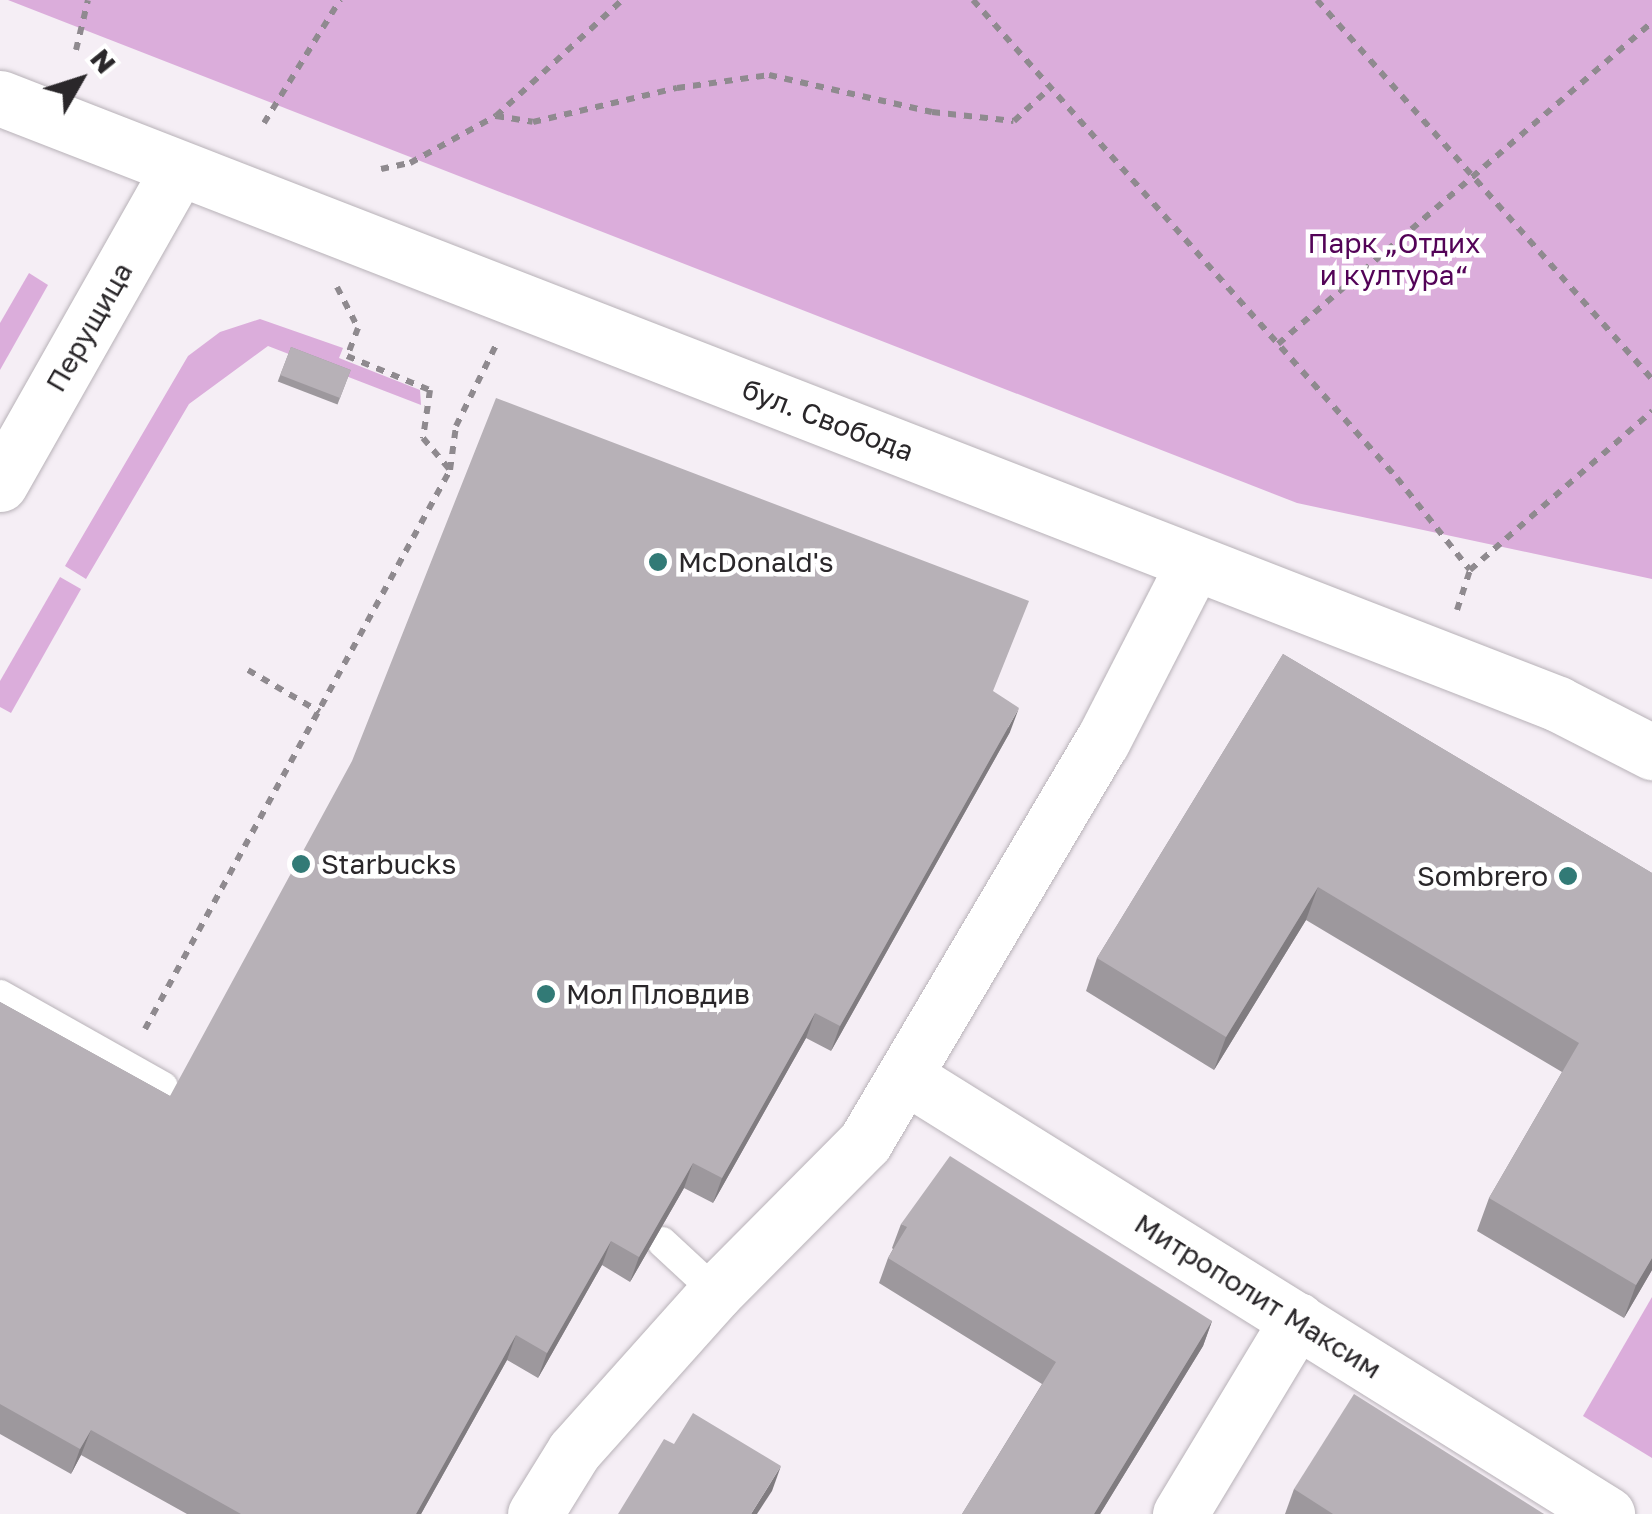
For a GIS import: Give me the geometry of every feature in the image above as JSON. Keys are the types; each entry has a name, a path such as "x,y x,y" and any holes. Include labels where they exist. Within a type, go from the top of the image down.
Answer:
{"street":[{"name":"бул. Свобода","path":"0,98 1558,704 1652,752"},
{"name":"Перущица","path":"0,484 178,170"},
{"path":"535,1514 574,1451 716,1292 865,1142 908,1078 1102,742 1194,563"},
{"name":"Митрополит Максим","path":"908,1078 1607,1514"},
{"path":"1180,1514 1297,1320"}],"lane":[{"path":"0,994 162,1087"},
{"path":"662,1242 716,1292"}],"path":[{"path":"76,50 88,0"},
{"path":"264,123 340,0"},
{"path":"382,169 410,162 496,116 622,0"},
{"path":"973,0 1278,344 1470,570 1652,411"},
{"path":"1317,0 1652,379"},
{"path":"1278,344 1652,22"},
{"path":"496,116 533,122 677,88 769,76 932,112 1014,121 1050,88"},
{"path":"336,287 358,328 347,356 430,390 422,438 450,470"},
{"path":"144,1032 450,470 468,395"},
{"path":"248,670 320,712"}],"green space":[{"name":"Парк „Отдих и култура“","path":"8,0 1652,0 1652,579 1297,503"},
{"path":"29,273 48,285 0,370 0,323"},
{"path":"260,319 343,348 339,358 420,390 421,405 268,346 189,404 86,579 65,566 188,356 220,332"},
{"path":"60,577 81,589 11,713 0,707 0,681"},
{"path":"1652,1297 1652,1458 1583,1416"}],"building":[{"path":"291,347 351,370 340,398 280,375"},
{"name":"Мол Пловдив","path":"496,398 1029,601 993,691 1019,708 840,1026 815,1013 722,1178 693,1163 639,1257 611,1241 547,1353 516,1335 416,1514 241,1514 91,1430 80,1449 0,1404 0,1002 170,1096 352,761"},
{"path":"1283,654 1652,873 1652,1258 1636,1285 1489,1198 1579,1043 1318,887 1226,1037 1097,958"},
{"path":"950,1156 1212,1321 1094,1514 962,1514 1056,1362 888,1258 907,1227 901,1224"},
{"path":"1354,1394 1544,1514 1333,1514 1294,1489"},
{"path":"693,1413 781,1466 751,1514 618,1514 664,1439 674,1444"}],"place":[{"name":"McDonald's","path":"658,562"},
{"name":"Starbucks","path":"301,864"},
{"name":"Sombrero","path":"1568,876"},
{"name":"Мол Пловдив","path":"546,994"}]}
